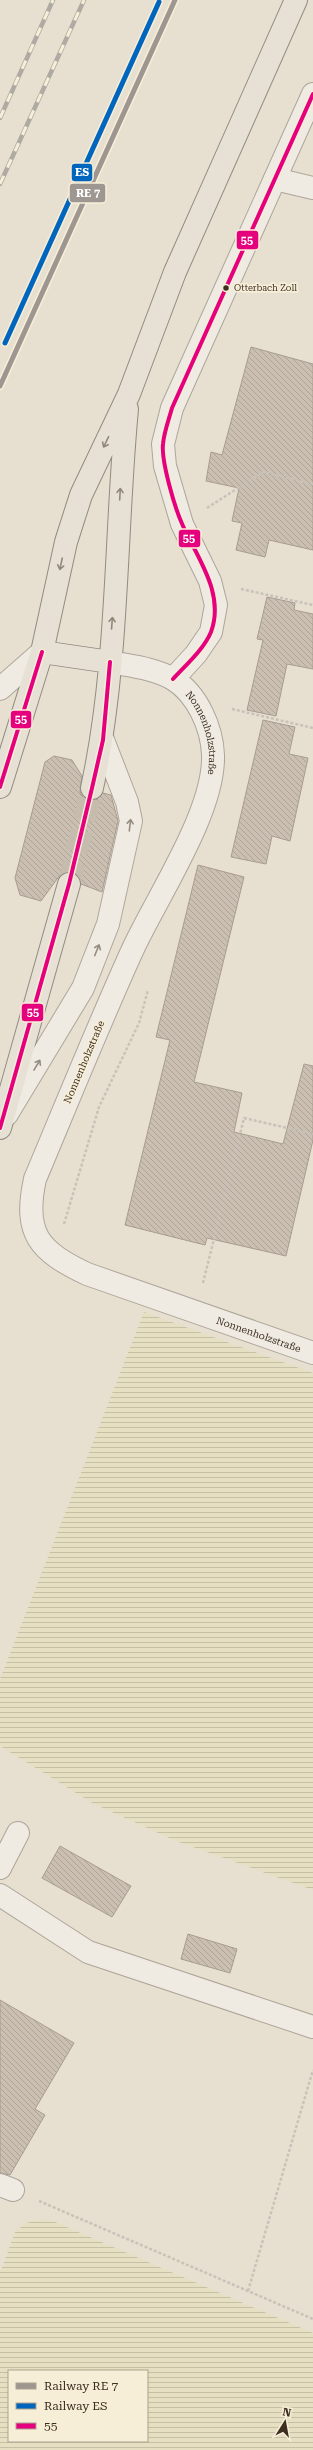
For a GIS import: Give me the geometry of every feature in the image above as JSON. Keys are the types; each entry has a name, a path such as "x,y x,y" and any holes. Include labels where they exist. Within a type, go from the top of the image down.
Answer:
{"main road":[{"path":"0,787 42,652 66,542 81,495 129,394 175,272 296,0"},
{"path":"92,788 102,740 110,662 121,472 129,394"},
{"path":"42,652 110,662"},
{"path":"1,1125 69,884"}],"street":[{"path":"173,679 196,654 211,632 216,605 210,581 182,524 165,466 162,444 170,415 313,94"},
{"path":"275,179 313,188"},
{"path":"0,689 42,652"},
{"name":"Nonnenholzstraße","path":"110,662 153,671 173,679 194,700 205,718 213,756 203,810 132,951 35,1179 30,1200 30,1221 34,1234 42,1246 54,1256 87,1274 313,1353"},
{"path":"1,1125 83,988 108,924 131,821 127,802 102,740"},
{"path":"0,1868 18,1833"},
{"path":"0,1895 88,1952 313,2028"}],"path":[{"path":"182,524 263,472 313,484"},
{"path":"210,581 313,605"},
{"path":"194,700 313,728"},
{"path":"54,1256 99,1107 139,1023 150,986"},
{"path":"196,1312 244,1118 313,1134"},
{"path":"248,2291 313,2070"},
{"path":"7,2187 313,2319"}],"shaded area":[{"path":"144,1312 313,1373 313,1890 176,1841 94,1804 0,1746 0,1679"},
{"path":"42,2219 55,2222 313,2333 313,2450 0,2450 0,2273 15,2232 26,2223"}],"building":[{"path":"251,347 313,364 313,550 269,540 265,557 236,550 242,523 232,521 239,488 206,481 211,452 222,455"},
{"path":"267,597 295,603 294,610 313,614 313,669 287,664 276,716 247,710 263,640 257,639"},
{"path":"263,720 295,727 289,754 308,758 290,841 272,836 266,864 231,857"},
{"path":"54,756 72,760 82,776 80,792 84,798 96,800 103,793 111,795 118,821 102,892 81,884 78,875 66,872 60,875 41,901 20,895 15,878 45,762"},
{"path":"198,865 244,877 194,1082 242,1093 234,1132 283,1144 304,1064 313,1066 313,1140 286,1256 207,1238 205,1245 125,1225 170,1040 156,1037"},
{"path":"60,1846 131,1886 112,1917 42,1878"},
{"path":"188,1934 237,1949 230,1973 181,1959"},
{"path":"0,2000 74,2043 35,2109 45,2115 10,2175 0,2173"}],"tunnel":[{"path":"69,884 92,788"}],"railway":[{"path":"0,118 53,0"},
{"path":"0,184 84,0"}],"transit line":[{"path":"0,386 175,0"},
{"name":"55","path":"173,679 194,657 208,638 214,618 215,604 208,577 183,526 166,473 163,452 165,430 172,408 313,94"},
{"name":"55","path":"0,787 42,652"},
{"name":"55","path":"0,1128 69,884 92,788 103,740 110,662"}],"rail line":[{"name":"ES","path":"5,343 159,2"}],"place":[{"name":"Otterbach Zoll","path":"226,288"}]}
